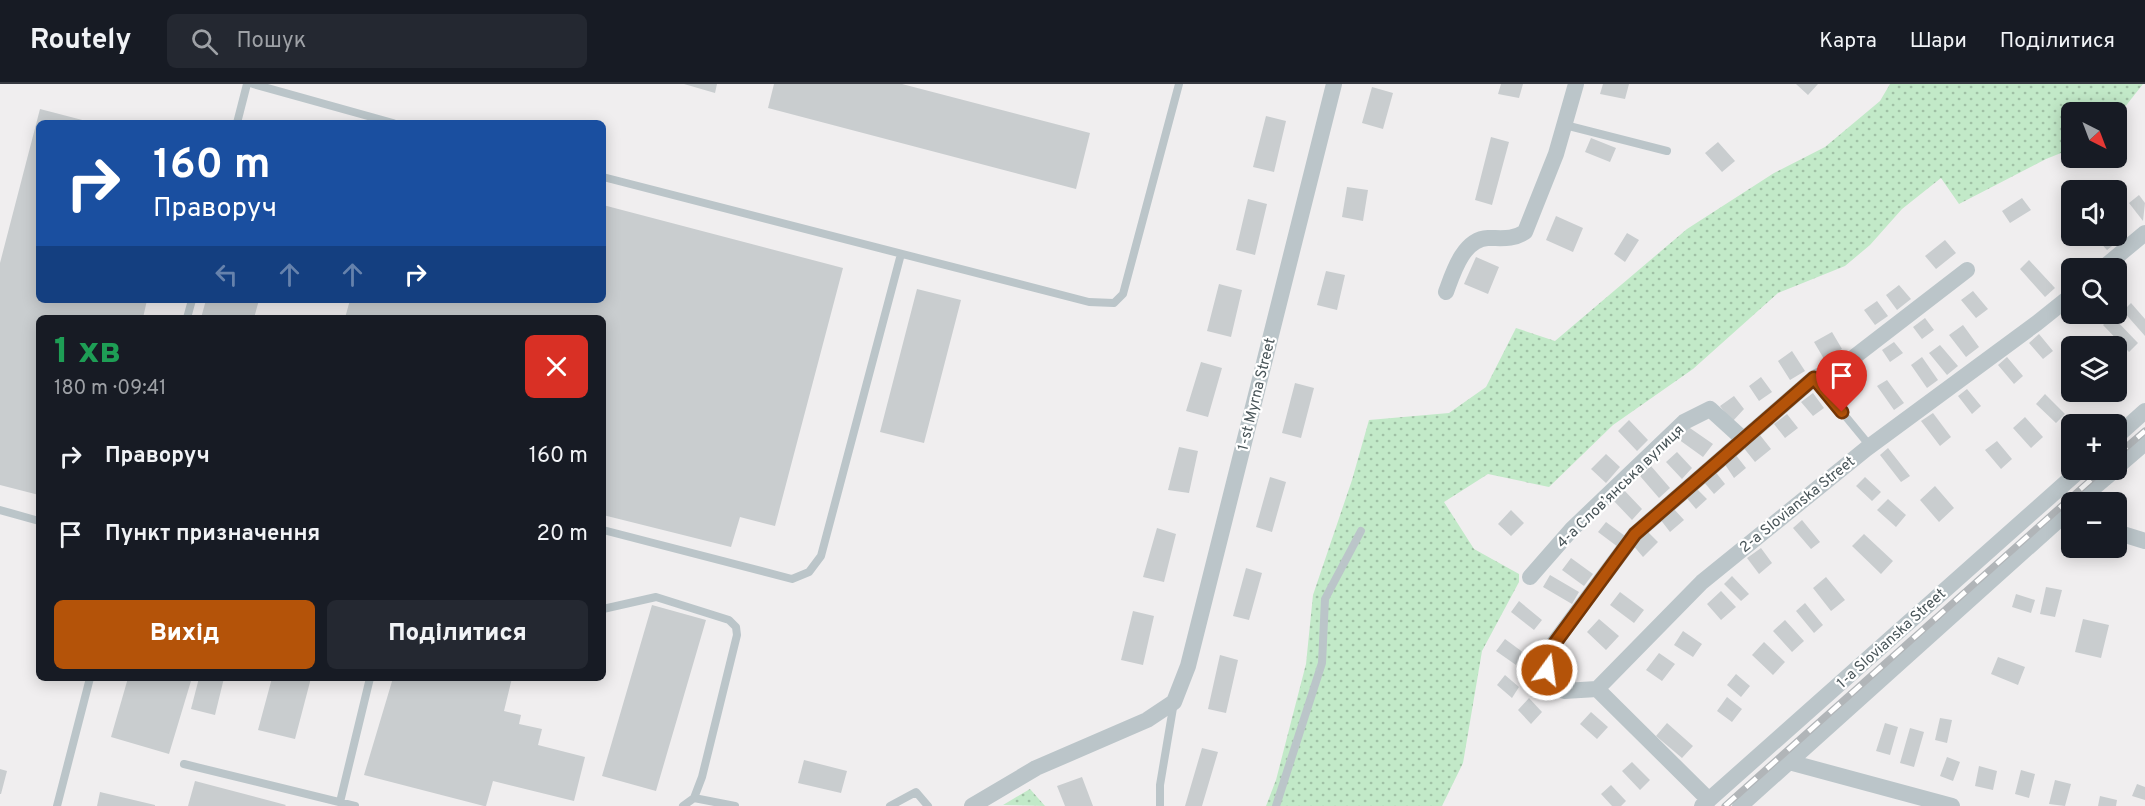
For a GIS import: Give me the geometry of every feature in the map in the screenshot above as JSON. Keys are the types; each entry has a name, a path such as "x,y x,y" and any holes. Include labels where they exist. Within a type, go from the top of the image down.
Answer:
{"street":[{"name":"1-st Myrna Street","path":"1174,702 1188,666 1334,84"},
{"path":"1446,292 1456,264 1471,245 1484,238 1514,239 1525,232 1556,154 1576,84"},
{"path":"2115,258 2145,233"},
{"path":"1706,803 1597,689 1564,691 1547,670 1544,658 1635,534 1814,378 1845,363 1968,270"},
{"name":"2-a Slovianska Street","path":"1597,689 1702,582 1870,446 2061,304"},
{"name":"4-а Слов’янська вулиця","path":"1530,578 1572,529 1684,422 1710,409 1743,440"},
{"path":"2127,427 2145,411"},
{"path":"2127,459 2145,443"},
{"name":"1-a Slovianska Street","path":"1706,803 2069,480"},
{"path":"2089,492 2103,480"},
{"path":"1740,806 2061,520"},
{"path":"2127,535 2145,541"},
{"path":"972,806 1036,768 1147,720 1174,702"},
{"path":"1789,762 1952,806"}],"lane":[{"path":"238,120 247,84"},
{"path":"253,84 382,120"},
{"path":"606,178 1089,302 1114,303 1123,294 1179,84"},
{"path":"1565,125 1667,151"},
{"path":"606,531 792,579 809,572 821,555 901,254"},
{"path":"1814,378 1870,446"},
{"path":"0,510 36,520"},
{"path":"1276,806 1322,663 1325,599 1360,531"},
{"path":"606,608 656,597 729,620 736,627 737,635 702,777 694,798 683,806"},
{"path":"57,806 89,681"},
{"path":"340,802 369,681"},
{"path":"1160,806 1160,785 1174,702"},
{"path":"184,764 355,806"},
{"path":"890,806 916,792 928,806"},
{"path":"694,798 735,806"}],"green space":[{"path":"1890,84 2143,84 2127,104 2127,102 2061,102 2061,153 1959,204 1941,178 1902,209 1870,245 1845,266 1778,293 1693,369 1613,425 1549,487 1488,474 1444,502 1474,549 1519,574 1519,582 1482,651 1463,763 1442,806 1266,806 1276,780 1306,664 1313,595 1352,480 1369,420 1449,413 1486,387 1516,328 1555,341 1687,229 1774,173 1825,147 1880,101"},
{"path":"1030,789 1045,806 1003,805"}],"building":[{"path":"684,84 717,84 715,93"},
{"path":"774,84 902,84 1090,133 1076,189 768,108"},
{"path":"1501,84 1523,84 1519,98 1498,94"},
{"path":"1603,84 1629,84 1625,99 1600,94"},
{"path":"1796,84 1818,84 1808,95"},
{"path":"1372,87 1393,93 1383,129 1362,123"},
{"path":"40,109 82,120 37,120"},
{"path":"1266,116 1286,121 1274,172 1253,167"},
{"path":"36,124 36,303 146,303 144,315 36,315 36,494 0,485 0,263"},
{"path":"1491,137 1509,142 1492,205 1475,200"},
{"path":"1591,138 1616,148 1610,162 1585,152"},
{"path":"1718,142 1735,161 1722,172 1705,153"},
{"path":"1347,187 1368,190 1363,221 1342,217"},
{"path":"2139,195 2145,203 2143,221 2129,203"},
{"path":"2022,198 2031,210 2010,223 2002,211"},
{"path":"1248,199 1267,204 1255,255 1236,250"},
{"path":"606,206 843,268 775,526 740,517 731,547 606,516 606,315 346,315 349,303 606,303"},
{"path":"1556,216 1583,228 1573,252 1546,240"},
{"path":"1627,233 1639,240 1625,262 1614,254"},
{"path":"1945,240 1956,253 1936,269 1925,256"},
{"path":"1476,257 1499,267 1488,294 1464,284"},
{"path":"2029,260 2055,288 2045,297 2020,269"},
{"path":"1326,271 1345,275 1337,310 1317,305"},
{"path":"1219,284 1242,290 1231,337 1207,331"},
{"path":"1899,285 1911,299 1897,310 1886,295"},
{"path":"917,289 961,300 924,443 880,432"},
{"path":"1973,291 1988,309 1976,318 1961,300"},
{"path":"1877,301 1888,316 1875,325 1864,310"},
{"path":"205,303 258,303 255,315 202,315"},
{"path":"2131,303 2145,319 2145,336 2127,316 2127,307"},
{"path":"1925,318 1934,330 1922,339 1913,327"},
{"path":"2120,324 2138,343 2129,352 2127,336 2114,336 2103,325"},
{"path":"1963,325 1979,347 1966,357 1949,335"},
{"path":"1832,332 1842,349 1824,359 1814,342"},
{"path":"2039,334 2053,351 2043,359 2029,343"},
{"path":"1894,342 1903,353 1890,362 1882,350"},
{"path":"1940,345 1958,366 1947,375 1929,353"},
{"path":"1792,351 1805,371 1790,380 1778,361"},
{"path":"1922,357 1938,380 1927,388 1911,365"},
{"path":"2007,357 2023,376 2014,384 1998,365"},
{"path":"1201,362 1222,368 1208,417 1186,411"},
{"path":"1852,367 1862,384 1848,394 1838,380"},
{"path":"1761,377 1772,392 1759,401 1749,386"},
{"path":"1887,380 1904,403 1894,410 1877,386"},
{"path":"1295,383 1314,388 1301,438 1282,433"},
{"path":"1967,389 1981,406 1972,414 1958,396"},
{"path":"1813,393 1824,408 1813,416 1801,402"},
{"path":"2045,394 2065,414 2061,414 2061,418 2056,423 2036,404"},
{"path":"1734,396 1744,409 1732,422 1720,406"},
{"path":"1933,413 1951,437 1940,446 1921,421"},
{"path":"1787,414 1798,428 1785,438 1774,424"},
{"path":"2025,417 2043,437 2031,448 2013,428"},
{"path":"1629,420 1648,440 1637,451 1618,431"},
{"path":"1687,426 1713,444 1703,457 1678,439"},
{"path":"1760,435 1771,449 1755,462 1743,447"},
{"path":"1997,441 2012,459 2001,469 1985,450"},
{"path":"1179,447 1198,451 1189,493 1168,490"},
{"path":"1888,448 1910,476 1901,482 1880,455"},
{"path":"1677,452 1692,468 1682,479 1666,462"},
{"path":"1606,454 1620,467 1606,483 1591,469"},
{"path":"1735,454 1746,468 1734,478 1724,463"},
{"path":"1651,466 1670,488 1659,498 1640,476"},
{"path":"1714,470 1725,484 1714,494 1703,481"},
{"path":"1270,477 1286,482 1272,532 1256,527"},
{"path":"1865,477 1881,492 1872,501 1856,486"},
{"path":"1935,486 1954,508 1939,522 1920,500"},
{"path":"1695,487 1707,499 1696,509 1685,496"},
{"path":"1623,489 1642,509 1632,520 1612,499"},
{"path":"1888,499 1906,515 1896,527 1877,510"},
{"path":"1673,508 1684,520 1670,532 1660,519"},
{"path":"1511,510 1524,523 1511,536 1498,524"},
{"path":"1802,520 1820,542 1811,549 1793,528"},
{"path":"1606,522 1625,536 1618,547 1598,532"},
{"path":"1157,528 1176,534 1164,582 1143,577"},
{"path":"1647,531 1658,542 1643,557 1632,544"},
{"path":"1864,534 1893,561 1881,574 1852,546"},
{"path":"1761,548 1772,563 1759,574 1747,558"},
{"path":"1571,558 1593,574 1584,586 1562,570"},
{"path":"1246,568 1262,573 1249,620 1233,616"},
{"path":"1550,575 1579,592 1572,604 1543,587"},
{"path":"1732,576 1749,594 1741,601 1724,584"},
{"path":"1826,577 1845,600 1831,611 1813,588"},
{"path":"2046,587 2062,590 2055,617 2040,614"},
{"path":"1721,591 1736,607 1721,620 1707,604"},
{"path":"1620,592 1644,610 1634,623 1610,605"},
{"path":"2016,594 2035,600 2031,613 2012,607"},
{"path":"1519,601 1542,620 1534,630 1511,612"},
{"path":"1805,603 1823,625 1814,633 1796,611"},
{"path":"652,605 706,620 656,791 602,776"},
{"path":"1133,611 1154,616 1143,665 1121,660"},
{"path":"1599,619 1619,636 1606,650 1587,632"},
{"path":"2083,619 2109,625 2101,658 2075,652"},
{"path":"1785,620 1804,641 1792,652 1773,631"},
{"path":"1683,631 1702,644 1693,657 1674,645"},
{"path":"1505,639 1524,653 1516,665 1496,651"},
{"path":"1764,642 1785,662 1773,675 1752,655"},
{"path":"1659,653 1675,664 1662,681 1646,670"},
{"path":"1220,655 1238,660 1226,713 1208,709"},
{"path":"1998,657 2025,667 2018,685 1991,674"},
{"path":"1736,674 1750,686 1741,697 1727,685"},
{"path":"1505,675 1519,687 1512,698 1497,685"},
{"path":"127,681 191,681 169,754 111,737"},
{"path":"198,681 223,681 215,715 191,709"},
{"path":"271,681 310,681 295,739 258,730"},
{"path":"392,681 511,681 504,711 521,715 519,724 542,729 538,745 585,757 574,801 493,781 486,806 484,806 364,775"},
{"path":"1727,697 1742,709 1732,722 1717,711"},
{"path":"1529,698 1542,712 1531,724 1518,710"},
{"path":"1591,712 1608,727 1597,739 1580,724"},
{"path":"1940,718 1952,720 1947,743 1935,740"},
{"path":"1667,723 1693,746 1682,758 1656,736"},
{"path":"1885,723 1898,727 1890,755 1876,751"},
{"path":"1910,728 1924,732 1914,767 1900,763"},
{"path":"1202,748 1218,752 1202,806 1185,806"},
{"path":"1947,757 1960,762 1953,781 1940,776"},
{"path":"804,760 847,771 841,793 798,783"},
{"path":"1632,762 1650,780 1640,790 1622,771"},
{"path":"1979,766 1997,771 1993,790 1975,786"},
{"path":"0,769 7,771 1,794 0,794"},
{"path":"2021,770 2035,774 2029,798 2015,794"},
{"path":"1082,777 1093,806 1065,806 1057,786"},
{"path":"2055,780 2071,784 2065,806 2049,804"},
{"path":"195,781 286,805 188,806"},
{"path":"2137,784 2145,787 2145,800 2132,796"},
{"path":"1611,785 1626,801 1621,806 1612,806 1601,794"},
{"path":"100,792 155,805 155,806 97,806"},
{"path":"2100,796 2117,800 2116,806 2098,806"}],"railway":[{"path":"2127,447 2145,431"},
{"path":"1725,806 2091,480"}],"route":[{"path":"1547,670 1544,658 1635,534 1707,470 1814,378 1842,412"}]}
